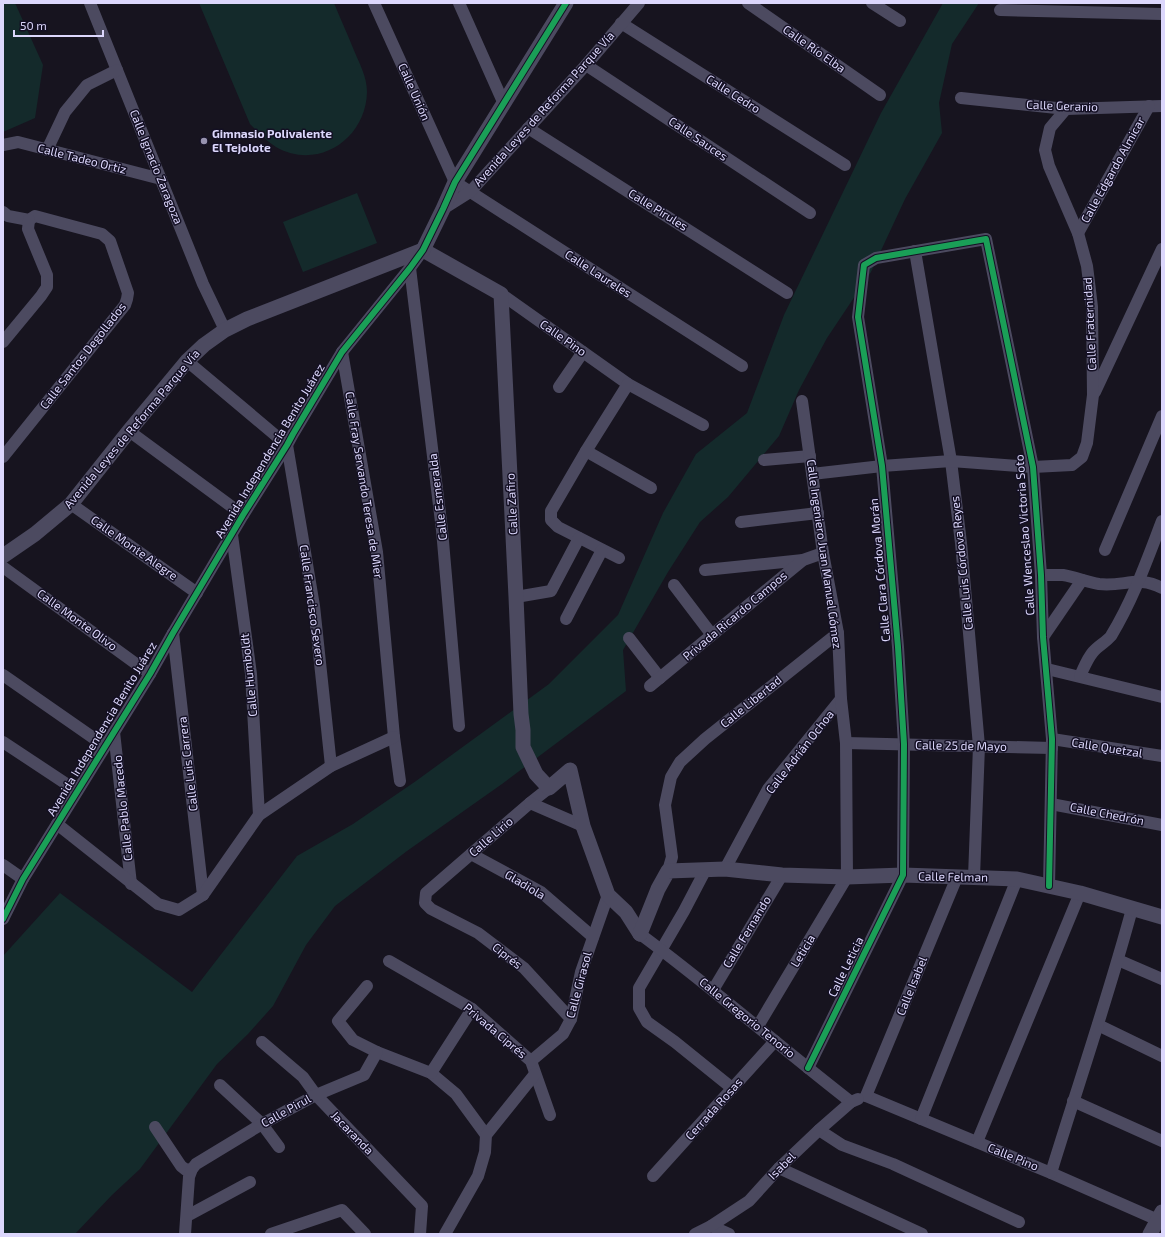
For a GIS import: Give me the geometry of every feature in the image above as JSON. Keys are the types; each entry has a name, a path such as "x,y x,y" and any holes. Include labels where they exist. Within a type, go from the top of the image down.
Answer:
{"street":[{"name":"Calle Ignacio Zaragoza","path":"90,3 203,284 225,330"},
{"name":"Calle Unión","path":"374,3 455,182"},
{"path":"459,3 504,104"},
{"name":"Avenida Independencia Benito Juárez","path":"4,914 23,879 150,674 243,515 287,445 342,352 423,250 455,182 566,3"},
{"name":"Avenida Leyes de Reforma Parque Vía","path":"443,209 470,192 639,3"},
{"name":"Calle Río Elba","path":"748,3 880,95"},
{"path":"872,3 900,21"},
{"path":"1000,10 1162,14"},
{"name":"Calle Cedro","path":"621,23 845,165"},
{"name":"Calle Sauces","path":"586,64 810,213"},
{"path":"47,150 65,112 87,86 117,70"},
{"name":"Calle Geranio","path":"961,98 1066,109 1162,106"},
{"name":"Calle Edgardo Almicar","path":"1078,233 1148,106"},
{"name":"Calle Fraternidad","path":"1033,467 1072,465 1082,457 1087,443 1093,395 1092,307 1087,266 1078,233 1049,166 1045,150 1050,128 1066,109"},
{"name":"Calle Pirules","path":"528,128 787,293"},
{"name":"Calle Tadeo Ortiz","path":"3,145 18,142 161,179"},
{"name":"Calle Laureles","path":"455,182 742,366"},
{"name":"Calle Santos Degollados","path":"3,212 8,216 29,220 35,216 102,234 110,241 128,293 128,299 125,305 3,457"},
{"path":"3,342 47,287 46,275 28,229 29,220"},
{"name":"Calle Wenceslao Victoria Soto","path":"864,264 876,258 986,239 1033,467 1042,575 1043,637 1047,669 1052,743 1049,886"},
{"path":"1093,395 1162,249"},
{"name":"Avenida Leyes de Reforma Parque Vía","path":"3,556 35,534 71,504 128,431 187,362 204,345 225,330 246,319 423,250"},
{"name":"Calle Pino","path":"423,250 501,294 628,384 703,425"},
{"name":"Calle Luis Córdova Reyes","path":"916,251 951,461 961,543 979,746 974,877"},
{"name":"Calle Clara Córdova Morán","path":"864,264 858,317 882,466 898,647 904,744 903,875"},
{"name":"Calle Esmeralda","path":"410,268 442,530 459,726"},
{"name":"Calle Zafiro","path":"501,294 523,747 536,774 549,788"},
{"name":"Calle Fray Servando Teresa de Mier","path":"342,352 377,552 394,738 400,781"},
{"path":"559,387 583,352"},
{"path":"187,362 287,445"},
{"path":"619,558 558,527 551,520 551,511 628,384"},
{"name":"Calle Ingeniero Juan Manuel Gómez","path":"802,400 823,553 838,633 841,699 846,743 847,877"},
{"path":"1105,550 1162,416"},
{"path":"128,431 243,515"},
{"name":"Calle Francisco Severo","path":"287,445 314,606 331,766"},
{"path":"586,451 651,488"},
{"path":"764,460 810,456"},
{"path":"812,474 882,466 951,461 1033,467"},
{"name":"Calle Monte Alegre","path":"71,504 197,593"},
{"path":"740,522 818,513"},
{"path":"1080,676 1085,663 1093,652 1110,637 1117,624 1139,581 1162,521"},
{"name":"Calle Humboldt","path":"232,535 251,674 259,815"},
{"path":"516,597 551,591 579,538"},
{"path":"566,619 602,550"},
{"name":"Privada Ricardo Campos","path":"650,686 803,560 823,553"},
{"path":"705,570 803,560"},
{"name":"Calle Monte Olivo","path":"3,567 150,674"},
{"path":"1042,575 1063,575 1098,584 1112,585 1139,581 1153,583 1162,588"},
{"path":"1043,637 1082,580"},
{"path":"674,585 712,635"},
{"name":"Calle Luis Carrera","path":"173,633 203,895"},
{"name":"Calle Libertad","path":"668,871 672,857 665,805 671,777 680,762 705,739 838,633"},
{"path":"629,638 660,678"},
{"path":"1047,669 1162,697"},
{"path":"3,675 105,746"},
{"name":"Calle Adrián Ochoa","path":"725,869 768,789 841,699"},
{"name":"Calle Pablo Macedo","path":"114,732 131,884"},
{"path":"57,824 158,904 179,910 203,895 259,815 331,766 394,738"},
{"path":"3,742 77,791"},
{"name":"Calle 25 de Mayo","path":"846,743 979,746 1052,743"},
{"name":"Calle Quetzal","path":"1052,743 1162,756"},
{"name":"Calle Lirio","path":"431,909 425,903 426,894 570,770 583,826"},
{"path":"530,803 583,826 608,895 626,912 640,934"},
{"name":"Calle Chedrón","path":"1051,804 1162,825"},
{"name":"Gladiola","path":"471,854 541,892 593,937"},
{"path":"3,865 23,879"},
{"path":"706,869 684,911 639,988 639,1008 648,1022 732,1088"},
{"name":"Calle Felman","path":"668,871 725,869 782,875 847,877 903,875 1017,879 1080,893 1162,917"},
{"path":"640,934 658,889 668,871"},
{"name":"Calle Fernando","path":"712,990 782,875"},
{"name":"Calle Leticia","path":"808,1068 903,875"},
{"name":"Leticia","path":"758,1026 847,877"},
{"name":"Calle Isabel","path":"866,1096 957,877"},
{"path":"921,1119 1017,879"},
{"path":"977,1142 1080,893"},
{"name":"Calle Girasol","path":"531,1061 563,1034 571,1019 581,972 608,895"},
{"name":"Ciprés","path":"431,909 478,933 524,968 571,1019"},
{"path":"1051,1173 1118,960 1132,909"},
{"name":"Calle Gregorio Tenorio","path":"640,934 758,1026 851,1102"},
{"path":"1118,960 1162,980"},
{"name":"Privada Ciprés","path":"389,961 472,1009 531,1061 550,1114"},
{"path":"367,986 338,1022 353,1040 377,1052 431,1073 456,1094 486,1135"},
{"path":"431,1073 472,1009"},
{"path":"1098,1025 1162,1056"},
{"name":"Cerrada Rosas","path":"653,1176 775,1041"},
{"name":"Jacaranda","path":"262,1042 303,1077 316,1095 422,1206 420,1234"},
{"name":"Calle Pirul","path":"192,1170 196,1164 262,1124 316,1095 364,1075 377,1052"},
{"path":"445,1234 478,1176 485,1152 486,1135 535,1074"},
{"path":"220,1085 262,1124 280,1147"},
{"name":"Calle Pino","path":"866,1096 1051,1173 1160,1216"},
{"name":"Isabel","path":"696,1234 749,1201 779,1168 819,1130 851,1102 866,1096"},
{"path":"1073,1101 1162,1141"},
{"path":"154,1127 181,1166 186,1170 192,1170 189,1177 188,1216 185,1234"},
{"path":"819,1130 842,1145 893,1164 1019,1222"},
{"path":"779,1168 922,1234"},
{"path":"188,1216 250,1182"},
{"path":"271,1234 342,1210 365,1234"},
{"path":"1150,1234 1160,1216"},
{"path":"711,1226 729,1234"}],"green space":[{"path":"3,3 15,3 43,65 35,118 3,132"},
{"path":"199,3 334,3 366,80 367,86 365,109 358,124 349,136 337,146 323,153 308,155 292,153 276,147 265,139 250,124"},
{"path":"943,3 979,3 952,44 939,103 942,133 905,199 871,272 827,338 799,390 779,436 728,497 700,522 668,572 623,650 626,691 502,784 407,851 335,906 306,945 273,1006 248,1034 217,1064 140,1169 112,1195 75,1234 3,1234 3,956 60,893 192,992 297,856 353,824 416,781 549,684 618,615 663,513 696,454 747,413 784,315 881,113"},
{"path":"357,193 377,243 303,272 283,222"}],"cycle path":[{"path":"3,919 23,879 150,674 243,515 287,445 342,352 423,250 455,182 566,3"},
{"path":"808,1068 903,875 904,744 898,647 882,466 858,317 864,265 876,258 986,239 1033,467 1041,575 1043,637 1052,739 1049,886"}],"place":[{"name":"Gimnasio Polivalente El Tejolote","path":"204,141"}]}
